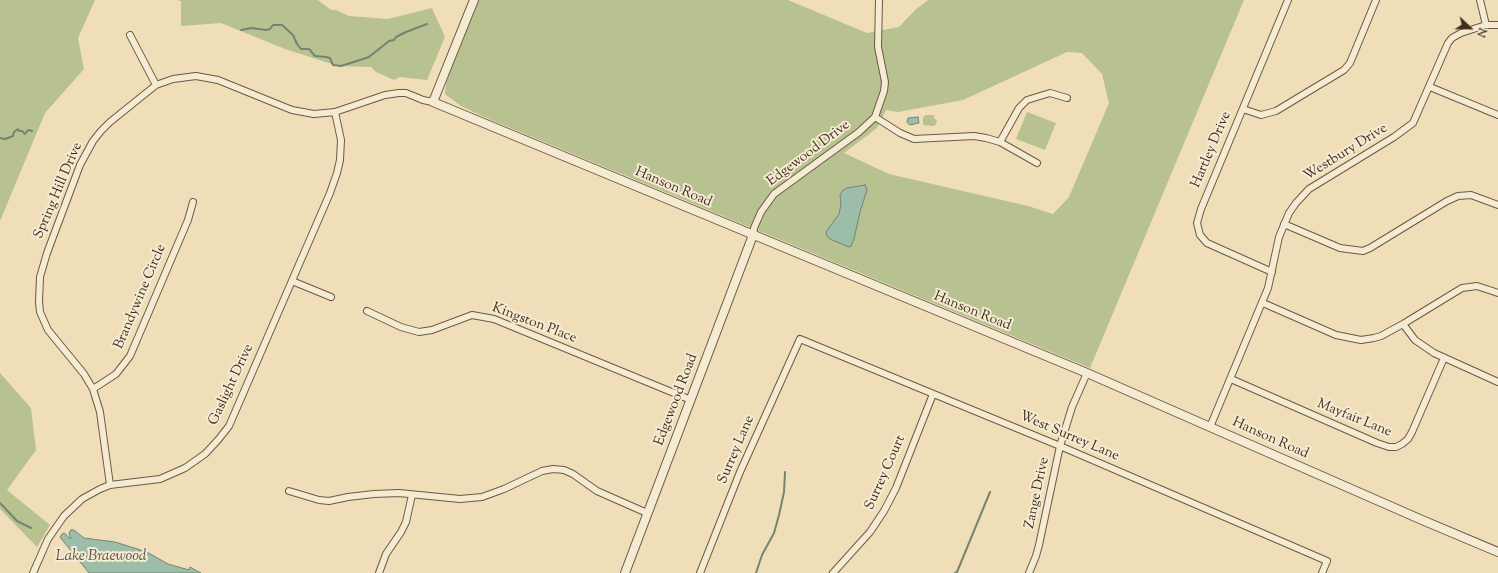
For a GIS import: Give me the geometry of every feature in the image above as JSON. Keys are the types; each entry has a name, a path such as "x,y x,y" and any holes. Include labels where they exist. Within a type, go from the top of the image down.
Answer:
{"street":[{"path":"434,102 474,0"},
{"path":"879,0 878,47 884,72 884,91 875,117 900,133 914,139 974,136 1000,142 1037,163"},
{"name":"Hartley Drive","path":"1272,272 1212,247 1203,240 1198,230 1198,216 1288,0"},
{"path":"1243,109 1261,115 1276,111 1344,70 1350,63 1376,0"},
{"path":"1480,0 1486,25"},
{"name":"Westbury Drive","path":"1210,427 1262,304 1272,272 1275,250 1284,224 1296,203 1309,190 1409,127 1416,118 1448,43 1452,38 1461,33 1486,25 1498,26"},
{"path":"130,34 156,85"},
{"name":"Spring Hill Drive","path":"110,485 100,412 93,389 84,374 48,330 43,320 39,302 40,277 47,253 80,165 93,141 110,122 156,85 173,79 196,76 218,80 292,110 314,114 335,112 384,95 399,93 406,93 423,100 434,102"},
{"path":"1430,87 1498,115"},
{"path":"1000,142 1019,108 1027,100 1050,93 1066,98"},
{"name":"Hanson Road","path":"434,102 1087,373 1498,552"},
{"name":"Gaslight Drive","path":"33,573 48,539 64,516 82,499 96,490 110,485 160,479 170,475 193,463 205,454 229,426 330,193 339,167 341,140 335,112"},
{"name":"Edgewood Drive","path":"753,235 754,228 761,212 774,194 859,132 875,117"},
{"path":"1284,224 1340,248 1354,251 1370,248 1448,200 1458,196 1471,195 1498,205"},
{"name":"Brandywine Circle","path":"93,389 116,374 130,356 188,220 193,202"},
{"name":"Edgewood Road","path":"625,573 753,235"},
{"path":"292,281 330,296"},
{"path":"1262,304 1336,335 1349,339 1361,340 1374,338 1403,324 1462,288 1477,286 1498,293"},
{"name":"Kingston Place","path":"367,311 401,327 419,332 432,330 472,315 494,319 691,400"},
{"path":"1403,324 1415,340 1421,345 1444,358 1498,382"},
{"name":"West Surrey Lane","path":"800,339 1060,446 1327,561 1322,573"},
{"name":"Surrey Lane","path":"700,573 740,472 773,395 800,339"},
{"name":"Mayfair Lane","path":"1231,379 1377,443 1389,447 1396,447 1408,439 1412,432 1444,358"},
{"name":"Zange Drive","path":"1029,573 1039,545 1060,446 1072,406 1087,373"},
{"name":"Surrey Court","path":"833,573 870,532 884,511 896,488 933,394"},
{"path":"289,491 319,500 399,493 460,499 482,497 504,489 542,471 553,469 564,470 573,474 597,491 647,513"},
{"path":"379,573 386,554 406,522 412,495"}],"shaded area":[{"path":"0,0 95,0 78,38 84,69 45,113 0,221"},
{"path":"176,0 318,0 331,10 336,10 349,16 388,19 432,8 445,37 427,80 400,77 394,80 376,72 371,67 338,66 285,49 221,23 181,26 181,1"},
{"path":"479,0 788,0 867,33 899,27 915,10 928,0 1244,0 1090,368 484,117 461,106 445,94 446,82","holes":["1067,52 1082,53 1102,74 1109,103 1069,197 1053,214 1028,206 889,174 844,153 877,128 886,110 898,112 963,100"]},
{"path":"1027,112 1056,123 1045,150 1016,139"},
{"path":"926,115 934,115 934,118 937,120 934,126 923,125 923,117"},
{"path":"0,373 31,408 36,450 7,490 50,525 37,547 0,509"}],"water":[{"path":"918,117 919,123 910,125 907,122 908,118"},
{"path":"865,185 867,190 851,246 849,247 830,239 826,232 839,214 841,204 840,196 842,191 847,188"},
{"name":"Lake Braewood","path":"71,530 74,530 84,538 115,542 147,552 168,564 189,570 190,567 201,573 89,573 60,537 64,533 71,539 69,533"}],"waterway":[{"path":"241,30 251,28 266,30 270,29 273,25 282,25 293,35 301,49 309,49 315,56 330,58 333,65 341,66 369,57 389,41 394,40 396,37 427,24"},
{"path":"0,138 5,139 13,136 14,132 18,129 25,134 28,130 32,131"},
{"path":"756,573 762,555 774,533 784,492 785,472"},
{"path":"955,573 957,572 990,492"},
{"path":"0,503 17,521 31,528"}]}
